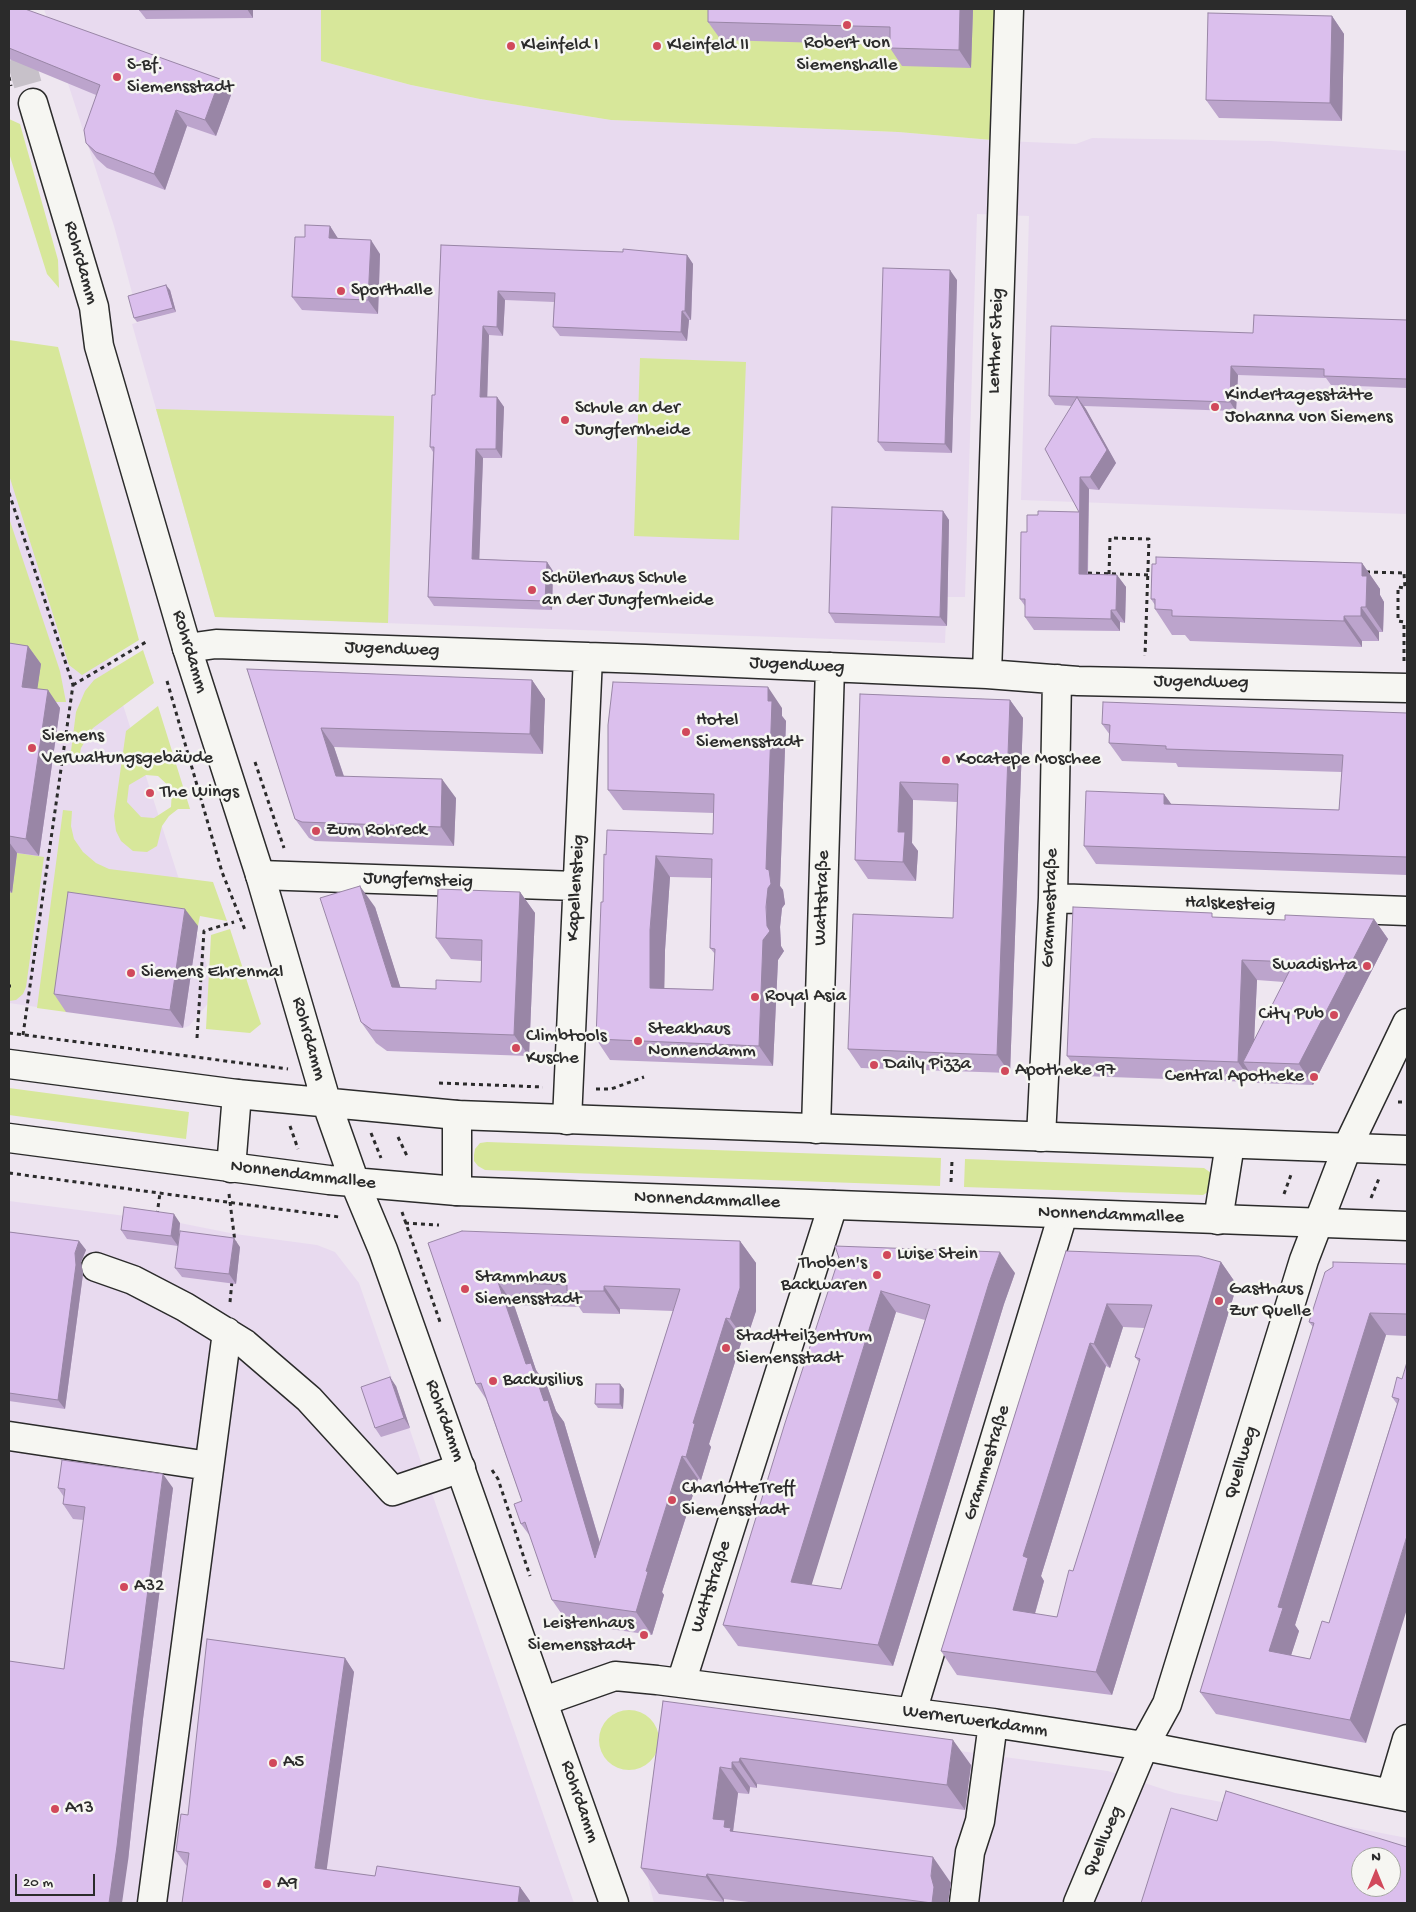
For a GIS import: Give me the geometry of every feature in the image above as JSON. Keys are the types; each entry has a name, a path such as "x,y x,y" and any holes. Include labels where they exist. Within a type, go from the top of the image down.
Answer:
{"street":[{"name":"Lenther Steig","path":"987,674 1009,9"},
{"name":"Rohrdamm","path":"33,103 94,307 99,346 187,648 260,875 327,1104 355,1183 383,1250 614,1903"},
{"name":"Jugendweg","path":"187,648 216,644 830,667 1057,679 1405,687"},
{"name":"Kapellensteig","path":"567,1120 576,886 588,657"},
{"name":"Wattstraße","path":"816,1129 830,667"},
{"name":"Grammestraße","path":"1041,1137 1053,898 1057,679"},
{"name":"Jungfernsteig","path":"260,875 576,886"},
{"name":"Halskesteig","path":"1053,898 1407,911"},
{"name":"Quellweg","path":"1078,1903 1144,1746 1167,1704 1288,1312 1318,1223 1347,1148 1407,1023"},
{"path":"9,1064 237,1094 457,1115 1407,1150"},
{"path":"232,1168 237,1094"},
{"path":"457,1115 457,1192"},
{"name":"Nonnendammallee","path":"9,1138 355,1183 457,1192 1407,1226"},
{"path":"1218,1220 1230,1144"},
{"name":"Wattstraße","path":"681,1683 833,1205"},
{"name":"Grammestraße","path":"912,1712 1063,1214"},
{"path":"96,1268 133,1280 185,1307 245,1344 309,1398 393,1491 460,1468"},
{"path":"152,1903 227,1332"},
{"path":"9,1436 209,1466"},
{"name":"Wernerwerkdamm","path":"544,1701 615,1676 681,1683 993,1723 1144,1746 1399,1795"},
{"path":"964,1903 970,1852 980,1821 993,1723"},
{"path":"1399,1795 1407,1739"}],"path":[{"path":"9,493 73,685 23,1035"},
{"path":"1109,574 1110,538 1149,539 1144,682"},
{"path":"1148,565 1158,566"},
{"path":"1360,572 1406,573 1405,588 1398,587 1398,621 1404,622 1405,687"},
{"path":"1088,573 1148,575"},
{"path":"73,685 146,642"},
{"path":"166,675 222,872 248,936"},
{"path":"197,1038 204,931 234,922"},
{"path":"9,1033 254,1064"},
{"path":"597,1090 610,1090 644,1077"},
{"path":"432,1083 539,1087"},
{"path":"290,1126 300,1154"},
{"path":"397,1136 410,1164"},
{"path":"951,1186 952,1158"},
{"path":"232,1168 229,1203 236,1246"},
{"path":"1283,1197 1293,1170"},
{"path":"9,1172 340,1217"},
{"path":"1370,1200 1381,1173"},
{"path":"156,1220 160,1193"},
{"path":"232,1274 232,1283"}],"shaded area":[{"path":"44,9 321,9 321,61 411,85 480,99 611,120 898,132 1004,141 1076,144 1092,138 1271,141 1407,151 1407,514 1021,500 1029,216 977,214 965,597 947,597 945,643 215,617 132,324 176,312 169,290 134,300 114,226"},
{"path":"9,350 194,926 198,926 197,934 216,994 189,1026 183,1028 9,1003"},
{"path":"9,1201 180,1223 235,1234 317,1245 335,1252 359,1283 574,1903 9,1903"},
{"path":"670,1712 1108,1771 1175,1793 1407,1838 1407,1903 654,1903 648,1880"}],"green space":[{"path":"321,9 1009,9 1004,141 898,132 611,120 480,99 411,85 321,61"},
{"path":"9,119 20,124 58,260 59,288 47,274 9,153"},
{"path":"9,340 58,347 139,640 82,675 69,665 9,475"},
{"path":"640,358 746,362 739,540 634,536"},
{"path":"156,409 394,416 388,623 215,617"},
{"path":"9,518 60,671 66,702 35,702 9,659"},
{"path":"143,650 154,683 93,728 81,748 79,759 70,759 76,712 85,691 94,680"},
{"path":"158,706 190,809 178,809 169,816 162,826 157,846 147,852 133,851 121,841 116,831 114,816 126,731","holes":["146,775 158,776 172,789 171,807 154,818 141,817 127,802 129,785"]},
{"path":"63,810 72,811 71,826 74,839 83,852 96,863 109,869 213,882 227,921 200,916 198,926 81,910 66,1012 37,1008"},
{"path":"17,853 44,857 26,987 23,994 16,1000 9,1001 9,892 12,892"},
{"path":"230,929 261,1024 250,1033 206,1029 211,935"},
{"path":"9,1088 189,1112 186,1139 9,1115"},
{"path":"480,1143 941,1158 940,1186 485,1170 474,1161 474,1155 475,1149"},
{"path":"965,1159 1204,1168 1214,1175 1213,1189 1203,1195 964,1187"},
{"path":"623,1710 635,1710 646,1715 654,1723 659,1734 657,1752 646,1765 635,1770 623,1770 612,1765 604,1757 599,1746 599,1734 604,1723 612,1715"}],"building":[{"path":"9,9 25,9 220,79 205,120 176,110 154,174 96,152 86,143 84,130 100,85 9,48"},
{"path":"139,9 243,9 139,10"},
{"path":"708,9 960,9 959,50 890,48 890,27 708,22"},
{"path":"1208,13 1332,16 1330,103 1206,100"},
{"name":"Sporthalle","path":"305,225 330,226 329,238 371,240 368,300 292,297 295,237 305,237"},
{"path":"441,245 623,252 623,249 687,255 685,311 682,311 681,332 553,327 555,293 498,291 497,327 483,326 480,397 497,397 496,449 476,449 472,559 547,562 545,601 428,597 434,447 430,447 432,395 435,395"},
{"path":"883,268 950,270 945,444 878,442"},
{"path":"166,285 173,308 134,318 128,296"},
{"path":"1254,315 1407,320 1407,379 1324,376 1324,369 1231,366 1230,402 1049,396 1051,326 1253,333"},
{"path":"1077,397 1107,450 1090,477 1080,477 1079,574 1117,575 1116,610 1111,610 1111,619 1025,617 1025,599 1020,599 1021,532 1027,532 1027,515 1038,515 1038,511 1079,512 1045,449"},
{"path":"832,507 943,511 940,617 829,613"},
{"path":"1156,557 1362,563 1362,576 1367,576 1366,607 1361,607 1361,616 1344,616 1344,621 1172,616 1172,610 1155,609 1155,599 1151,599 1152,564 1156,564"},
{"path":"9,643 28,646 22,687 48,690 26,839 9,836"},
{"path":"247,669 532,680 530,734 321,728 336,776 442,779 441,827 302,822 295,819"},
{"path":"613,682 768,687 768,701 772,701 766,869 769,870 771,884 768,888 766,907 767,926 770,931 763,940 759,1046 596,1039 601,902 603,902 604,854 606,855 607,830 713,834 714,794 608,790 608,725","holes":["656,856 712,859 710,948 715,949 713,990 650,988 650,930"]},
{"path":"860,694 1010,700 997,1055 848,1049 853,914 953,918 958,784 900,782 898,832 905,832 903,862 855,860"},
{"path":"1103,702 1407,713 1407,857 1084,846 1086,791 1164,794 1164,804 1339,810 1343,755 1166,749 1166,746 1109,743 1110,725 1102,724"},
{"path":"360,886 392,987 436,989 436,980 481,982 482,940 436,938 438,889 520,892 514,1035 372,1030 361,1022 320,898"},
{"name":"Siemens Ehrenmal","path":"68,892 185,909 170,1010 54,994"},
{"path":"1073,907 1212,913 1212,917 1285,920 1285,915 1374,919 1299,1064 1243,1062 1294,962 1242,960 1238,1062 1067,1056"},
{"path":"124,1207 174,1214 171,1236 121,1230"},
{"path":"180,1231 234,1238 229,1274 175,1268"},
{"path":"462,1231 740,1241 740,1288 730,1319 726,1318 693,1423 695,1424 686,1457 682,1456 646,1571 648,1572 636,1612 552,1600 525,1522 521,1524 514,1504 522,1501 481,1383 476,1384 428,1243","holes":["498,1282 567,1285 567,1291 604,1291 604,1286 680,1289 595,1558 548,1400 544,1401 531,1363 526,1364"]},
{"path":"9,1232 79,1241 75,1253 76,1265 58,1400 9,1393"},
{"path":"835,1246 1000,1252 878,1645 723,1625 785,1423 839,1258","holes":["881,1291 930,1305 841,1589 791,1582"]},
{"path":"1066,1251 1199,1256 1221,1262 1096,1672 941,1651","holes":["1107,1304 1152,1305 1135,1357 1140,1359 1073,1571 1069,1570 1057,1617 1013,1610 1028,1558 1023,1556 1090,1343 1094,1344"]},
{"path":"1333,1262 1407,1264 1407,1314 1370,1313 1278,1607 1283,1608 1269,1651 1310,1659 1322,1621 1329,1623 1399,1399 1392,1397 1397,1377 1402,1379 1407,1362 1407,1536 1350,1720 1200,1692 1314,1323 1309,1322 1325,1272 1333,1267"},
{"path":"390,1377 404,1418 375,1428 361,1387"},
{"path":"596,1384 620,1384 620,1404 595,1404"},
{"path":"62,1460 163,1474 109,1903 9,1903 9,1661 64,1669 85,1507 63,1504 65,1489 58,1488"},
{"path":"207,1639 345,1658 315,1868 375,1876 377,1866 520,1887 518,1903 182,1903 189,1853 176,1851 181,1814 188,1815"},
{"path":"663,1701 953,1740 947,1785 740,1758 739,1762 732,1762 732,1769 720,1767 713,1819 725,1820 724,1827 731,1828 730,1831 933,1857 931,1876 934,1887 932,1903 707,1874 706,1877 641,1868"},
{"path":"1226,1791 1407,1847 1407,1903 1141,1903 1171,1808 1217,1821"}],"tunnel":[{"path":"9,17 33,103"}],"place":[{"name":"Robert von Siemenshalle","path":"847,25"},
{"name":"Kleinfeld I","path":"511,46"},
{"name":"Kleinfeld II","path":"657,46"},
{"name":"S-Bf. Siemensstadt","path":"117,77"},
{"name":"Sporthalle","path":"341,291"},
{"name":"Kindertagesstätte Johanna von Siemens","path":"1215,407"},
{"name":"Schule an der Jungfernheide","path":"565,420"},
{"name":"Schülerhaus Schule an der Jungfernheide","path":"532,590"},
{"name":"Hotel Siemensstadt","path":"686,732"},
{"name":"Siemens Verwaltungsgebäude","path":"32,748"},
{"name":"Kocatepe Moschee","path":"946,760"},
{"name":"The Wings","path":"150,793"},
{"name":"Zum Rohreck","path":"316,831"},
{"name":"Swadishta","path":"1367,966"},
{"name":"Siemens Ehrenmal","path":"131,973"},
{"name":"Royal Asia","path":"755,997"},
{"name":"City Pub","path":"1334,1015"},
{"name":"Steakhaus Nonnendamm","path":"638,1041"},
{"name":"Climbtools Kusche","path":"516,1048"},
{"name":"Daily Pizza","path":"874,1065"},
{"name":"Apotheke 97","path":"1005,1071"},
{"name":"Central Apotheke","path":"1314,1077"},
{"name":"Luise Stein","path":"887,1255"},
{"name":"Thoben's Backwaren","path":"877,1275"},
{"name":"Stammhaus Siemensstadt","path":"465,1289"},
{"name":"Gasthaus Zur Quelle","path":"1219,1301"},
{"name":"Stadtteilzentrum Siemensstadt","path":"726,1348"},
{"name":"Backusilius","path":"493,1381"},
{"name":"CharlotteTreff Siemensstadt","path":"672,1500"},
{"name":"A32","path":"124,1587"},
{"name":"Leistenhaus Siemensstadt","path":"644,1635"},
{"name":"A5","path":"273,1763"},
{"name":"A13","path":"55,1809"},
{"name":"A9","path":"267,1884"}]}
